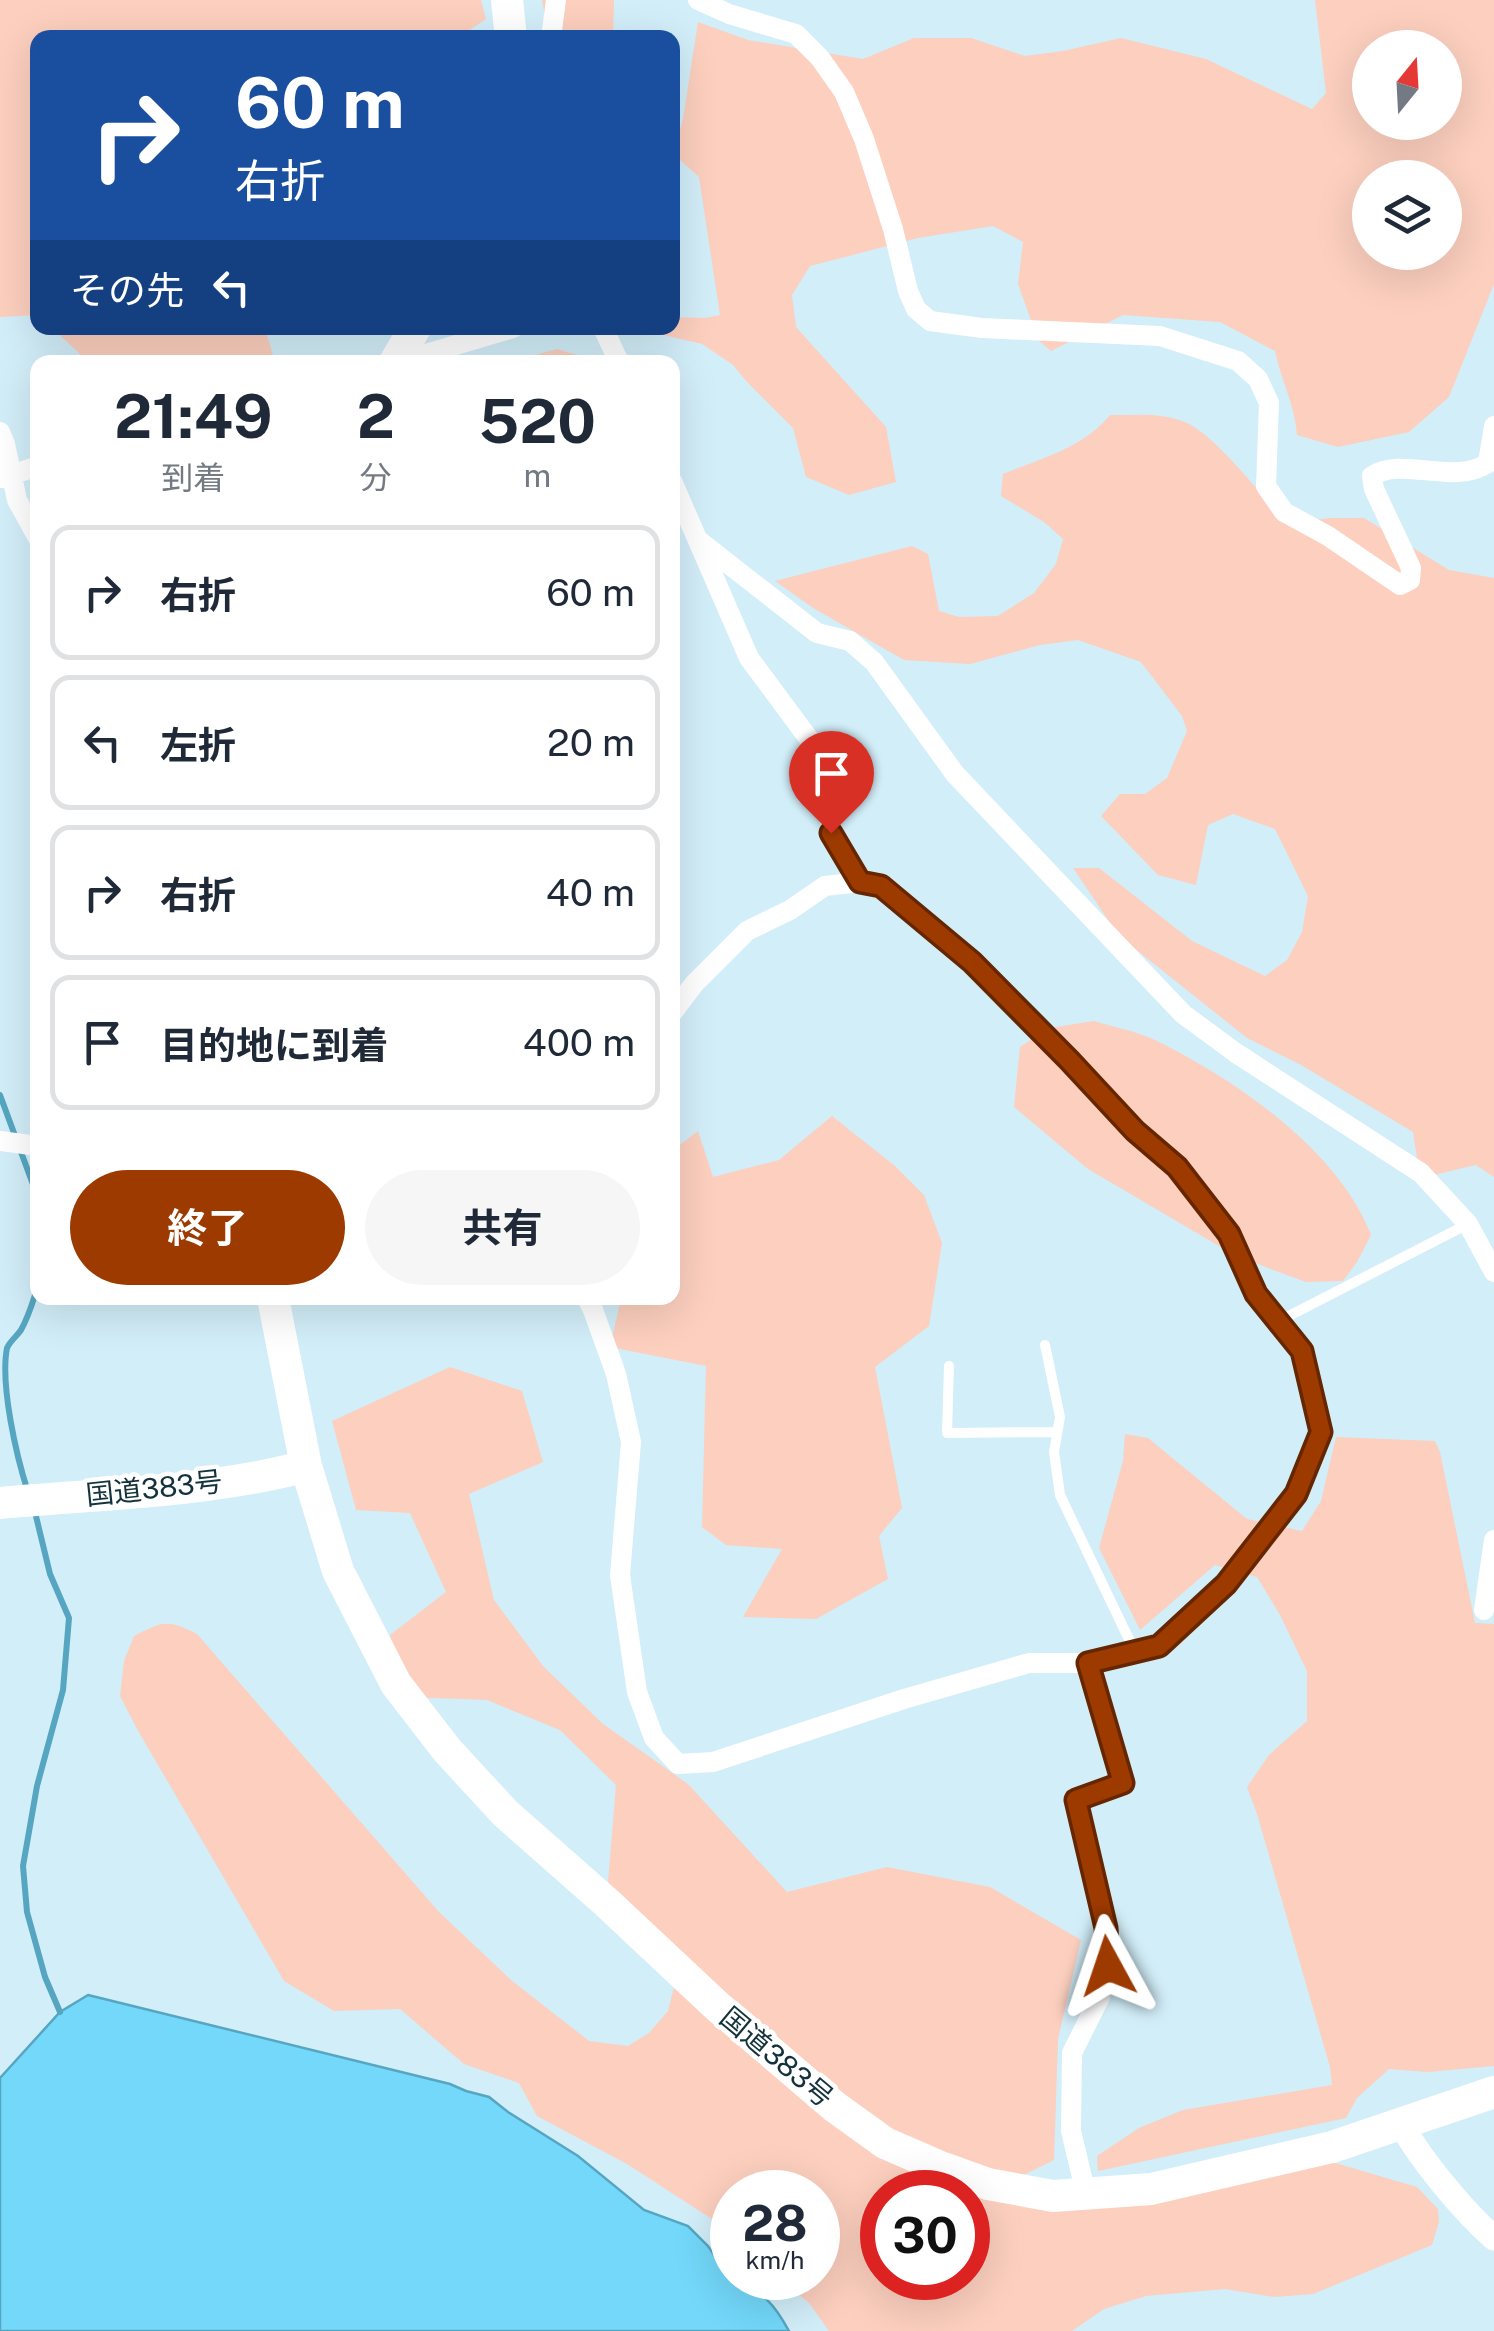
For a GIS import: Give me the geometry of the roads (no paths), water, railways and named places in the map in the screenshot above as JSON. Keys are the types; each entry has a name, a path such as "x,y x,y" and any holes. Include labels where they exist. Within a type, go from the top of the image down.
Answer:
{"highway":[{"path":"507,0 510,30"},
{"name":"国道383号","path":"274,1305 293,1470 338,1571 396,1684 446,1750 505,1813 718,2007 834,2107 885,2143 988,2184 1053,2196 1150,2189 1332,2147 1494,2092"},
{"name":"国道383号","path":"0,1503 206,1484 293,1470"}],"street":[{"path":"552,30 556,0"},
{"path":"698,0 729,14 796,34 820,58 844,92 864,139 893,228 908,291 916,309 930,321 982,328 1160,336 1238,362 1258,379 1269,403 1266,486 1284,512 1328,536 1400,586 1410,580 1411,568 1374,489 1372,476 1384,468 1438,473 1480,468 1488,463 1494,426"},
{"path":"410,345 471,335"},
{"path":"0,432 6,444 6,477 30,524"},
{"path":"6,477 30,469"},
{"path":"680,500 749,658 826,762 831,833 860,882"},
{"path":"698,540 818,633 850,641 874,662 955,774 1183,1014 1421,1173 1468,1224 1494,1272"},
{"path":"591,1305 616,1374 631,1442 620,1575 637,1692 654,1738 678,1764 713,1762 1028,1663 1088,1663 1159,1646 1226,1584 1296,1494 1321,1432 1302,1351 1256,1294 1229,1234 1177,1167 1135,1131 972,962 881,886 860,882 825,886 790,910 747,931 680,1002"},
{"path":"0,1141 30,1145"},
{"path":"1484,1610 1494,1540"},
{"path":"1086,2194 1071,2131 1072,2053 1100,1997 1108,1966 1106,1928 1076,1800 1123,1783 1088,1663"},
{"path":"1401,2124 1414,2147 1494,2238"}],"lane":[{"path":"1278,1322 1468,1224"},
{"path":"1045,1346 1060,1416 1054,1452 1060,1495 1136,1652"},
{"path":"948,1366 947,1432 1057,1432"}],"water":[{"path":"88,1995 489,2097 578,2156 644,2210 688,2226 710,2249 710,2300 768,2300 789,2331 0,2331 0,2078 60,2012"}],"waterway":[{"path":"0,1095 30,1176"},
{"path":"28,1492 10,1420 5,1363 7,1348 24,1325 32,1305"},
{"path":"34,1508 50,1574 69,1618 63,1690 37,1786 23,1866 27,1912 45,1977 60,2012"}]}
